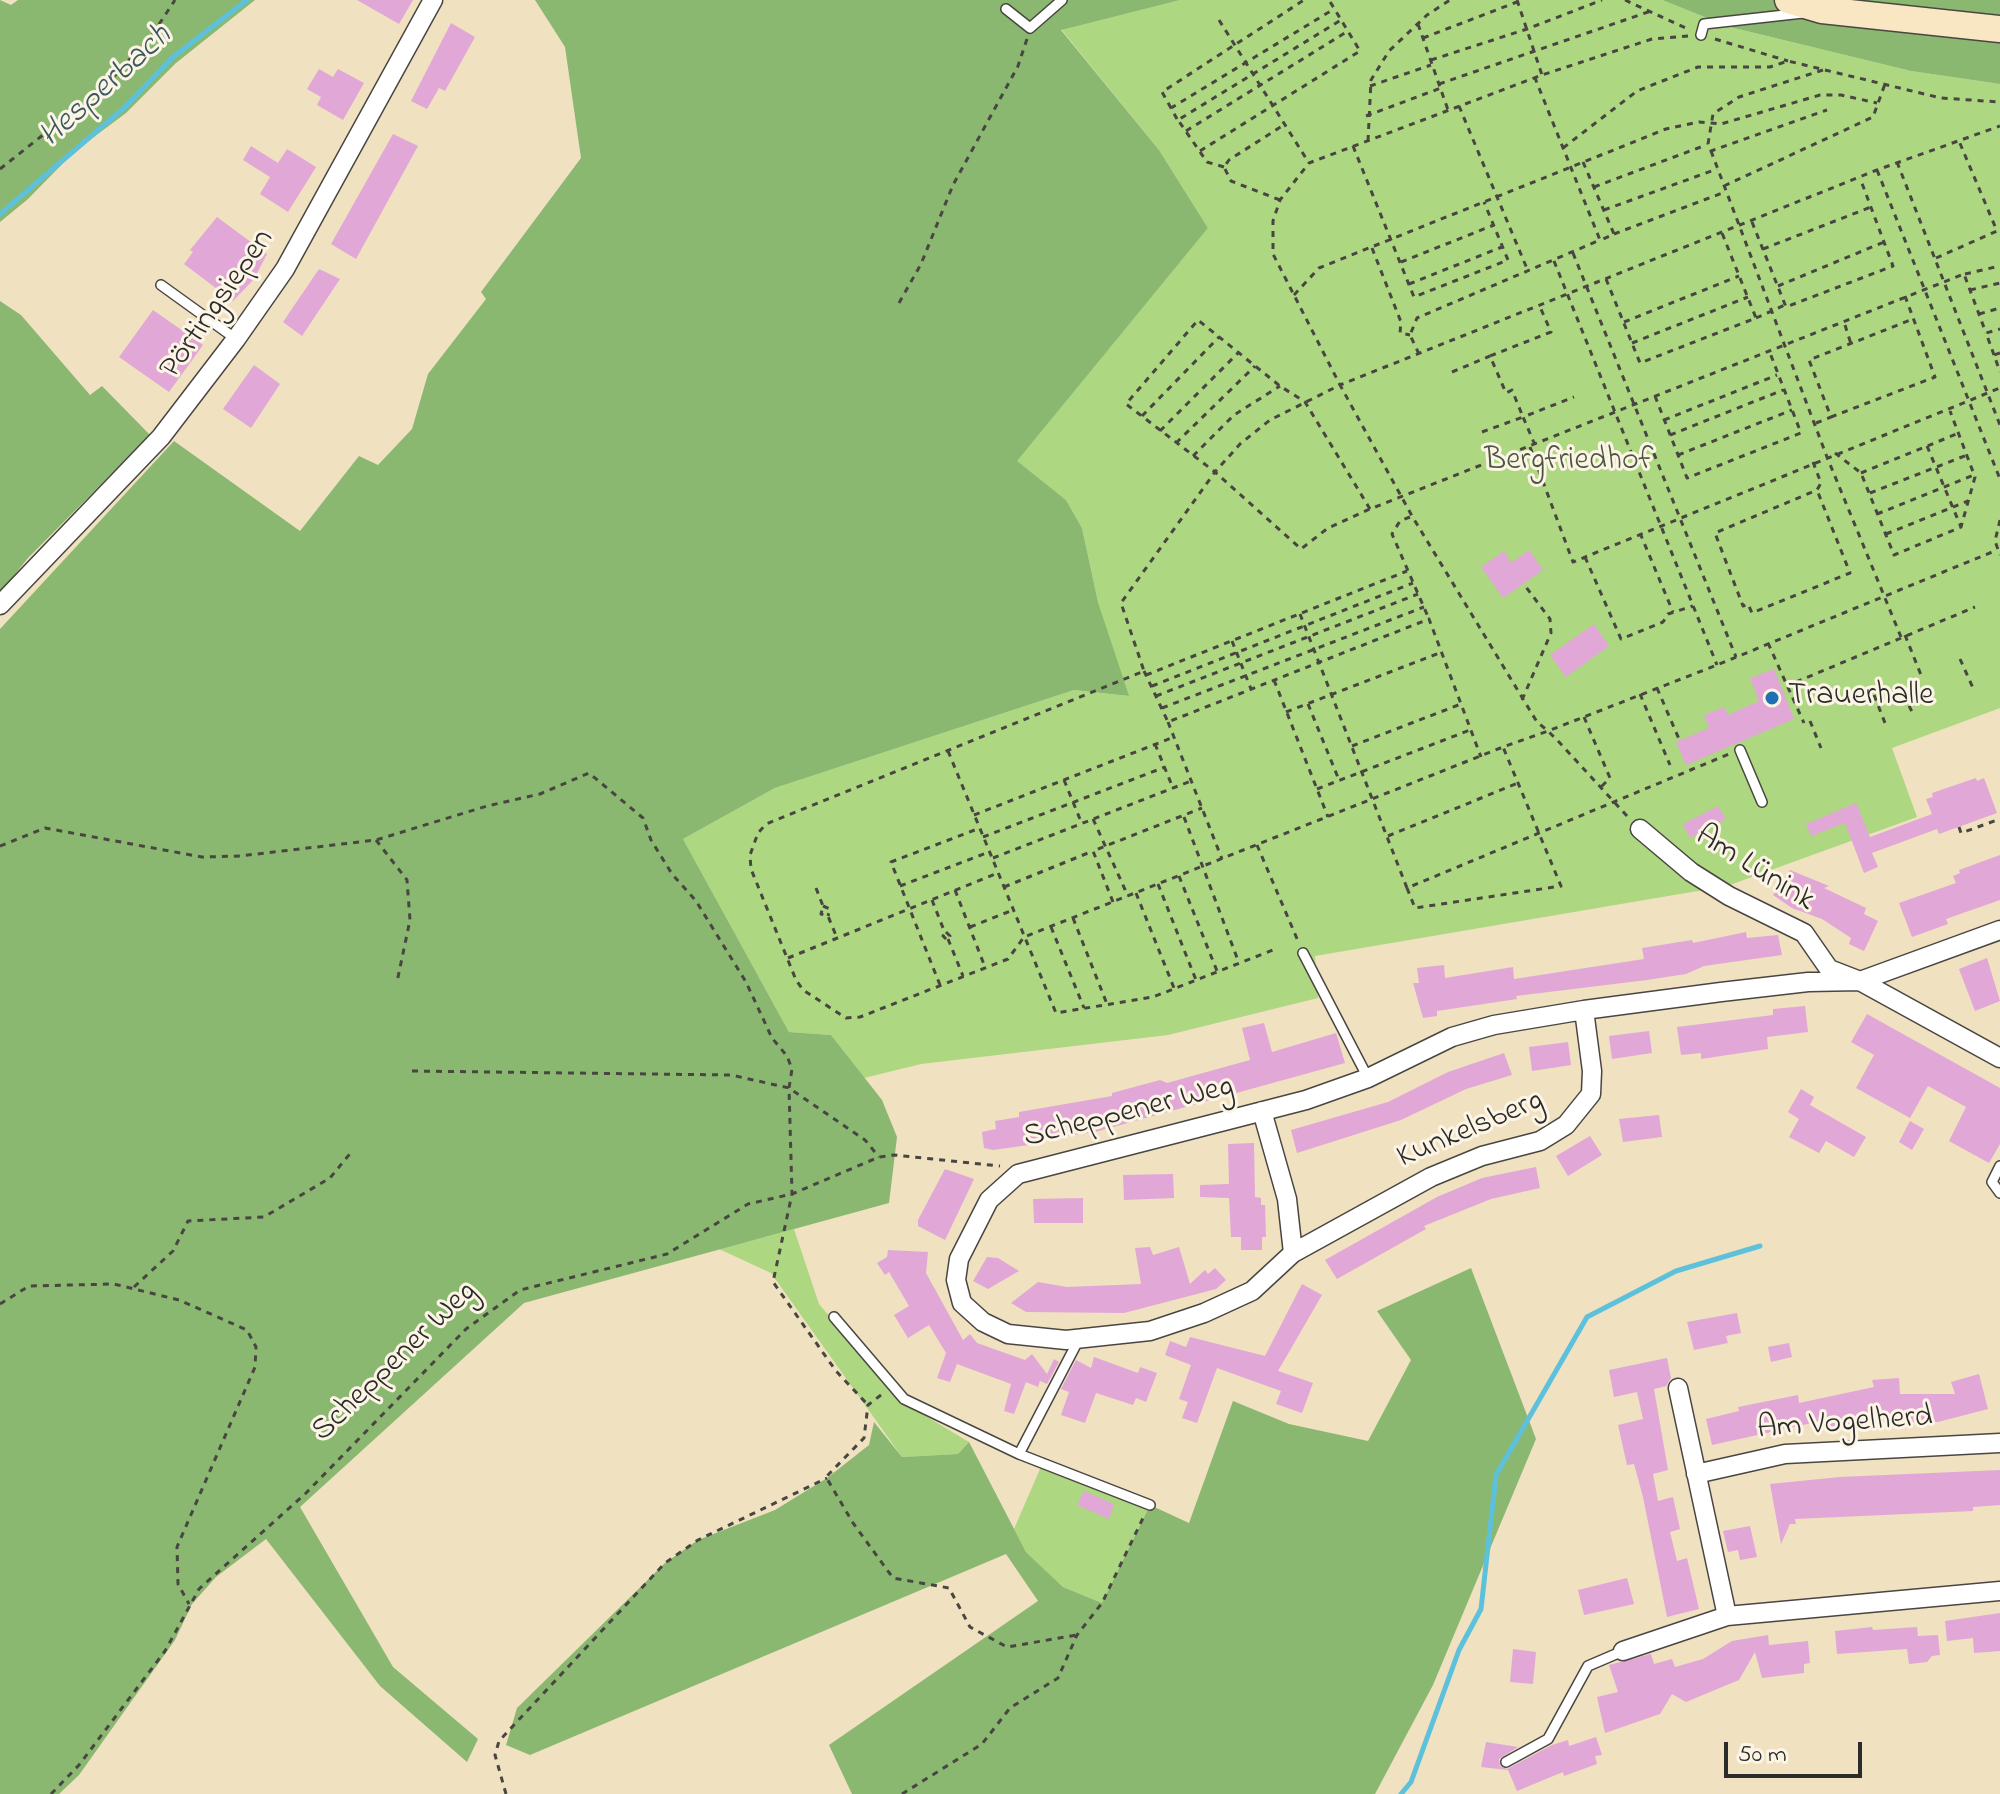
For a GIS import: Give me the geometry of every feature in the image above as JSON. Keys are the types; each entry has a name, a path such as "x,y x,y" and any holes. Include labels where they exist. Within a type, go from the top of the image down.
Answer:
{"main road":[{"path":"1788,0 1822,10 2000,29"}],"street":[{"name":"Pörtingsiepen","path":"0,605 161,437 236,339 285,269 433,0"},
{"name":"Am Lünink","path":"1640,829 1691,872 1729,896 1804,933 1829,969 1860,981 2000,1058"},
{"name":"Scheppener Weg","path":"1018,1174 1262,1111 1368,1078 1452,1037 1494,1025 1584,1010 1808,982 1860,981 2000,930"},
{"name":"Kunkelsberg","path":"1018,1174 989,1200 959,1259 956,1280 962,1303 983,1322 1008,1334 1036,1339 1079,1339 1150,1331 1204,1313 1252,1291 1293,1253 1431,1177 1482,1156 1540,1141 1566,1125 1591,1094 1592,1071 1584,1010"},
{"path":"1262,1111 1287,1199 1293,1253"},
{"path":"1678,1388 1727,1616"},
{"name":"Am Vogelherd","path":"1696,1474 1785,1454 2000,1443"},
{"path":"1623,1651 1727,1616 2000,1591"}],"lane":[{"path":"1006,9 1030,28 1062,0"},
{"path":"1701,35 1704,24 1822,10"},
{"path":"161,285 236,339"},
{"path":"1740,750 1762,802"},
{"path":"1303,953 1368,1078"},
{"path":"2000,1166 1992,1182 2000,1193"},
{"path":"834,1317 904,1399 1019,1454 1150,1505"},
{"path":"1019,1454 1079,1339"},
{"path":"1506,1762 1548,1739 1588,1666 1623,1651"}],"path":[{"path":"0,169 106,85 152,35 175,0"},
{"path":"1280,200 1231,181 1224,167 1207,162 1162,92 1304,0"},
{"path":"1199,151 1360,51 1329,0"},
{"path":"1368,141 1366,116 1370,86 1389,51 1450,0"},
{"path":"1370,86 1602,0"},
{"path":"1625,0 1701,35 1788,61 1962,102 2000,102"},
{"path":"1423,38 1517,1 1542,75"},
{"path":"1171,108 1334,9"},
{"path":"1366,116 1534,50 1540,51 1651,11"},
{"path":"1219,20 1309,163"},
{"path":"1178,120 1341,20"},
{"path":"1418,24 1448,110"},
{"path":"899,303 921,264 953,185 1018,66 1030,28"},
{"path":"1186,131 1348,31"},
{"path":"1640,829 1537,722 1522,700 1412,516 1292,297 1273,254 1273,221 1280,200 1309,163 1542,75 1652,39 1701,35"},
{"path":"1563,148 1637,91 1681,73 1717,65 1780,67 1788,61"},
{"path":"1823,70 1739,97 1713,114 1708,144 1827,457 1921,675"},
{"path":"1535,78 1600,240"},
{"path":"1724,186 1873,117 1885,84"},
{"path":"1292,297 1319,268 1666,129 1699,122 1709,125 1820,95 1841,95 1877,103"},
{"path":"1459,106 1528,271"},
{"path":"1711,151 1827,110"},
{"path":"1224,167 1229,160 1285,124"},
{"path":"1222,859 1168,722 1145,673 1121,603 1215,472 1240,444 1270,420 1340,385 1897,162 2000,126"},
{"path":"1936,258 1998,230 1959,140"},
{"path":"1594,187 1708,144"},
{"path":"1353,146 1414,297 1508,260 1484,202"},
{"path":"1583,162 1614,234"},
{"path":"1897,162 2000,425"},
{"path":"1604,210 1718,169"},
{"path":"1877,170 2000,479"},
{"path":"1606,279 1640,363 1893,266 1860,178"},
{"path":"1419,354 1410,335 1417,318 1614,234 1725,192"},
{"path":"1763,249 1871,207"},
{"path":"1752,221 1785,305"},
{"path":"1401,262 1494,225"},
{"path":"1722,233 1756,318"},
{"path":"1778,286 1884,242"},
{"path":"1409,284 1503,246"},
{"path":"1371,247 1401,322 1400,333 1410,335"},
{"path":"1573,253 1736,657"},
{"path":"1554,261 1717,665"},
{"path":"1370,509 1305,402 1280,386 1198,320 1126,404 1215,472 1301,549 1328,528 1370,509 1845,324 1924,287 2000,266"},
{"path":"1964,274 2000,372"},
{"path":"1624,322 1739,276"},
{"path":"1970,290 2000,283"},
{"path":"1815,424 1935,377 1905,296"},
{"path":"1632,343 1748,297"},
{"path":"1452,372 1551,332 1540,306"},
{"path":"1979,314 2000,308"},
{"path":"1831,417 1809,360 1913,319"},
{"path":"1845,324 1851,344"},
{"path":"1986,333 2000,329"},
{"path":"1142,416 1219,337"},
{"path":"1160,431 1239,352"},
{"path":"1655,396 1687,478 1801,433 1770,353"},
{"path":"1994,355 2000,353"},
{"path":"1490,356 1506,393 1512,390 1523,417 1573,562 1835,453 1950,411 2000,388"},
{"path":"1176,443 1255,366"},
{"path":"1664,420 1777,375"},
{"path":"1192,457 1234,415 1280,386"},
{"path":"1670,435 1783,390"},
{"path":"1482,432 1574,397"},
{"path":"1678,455 1792,410"},
{"path":"1950,411 1974,475 1961,527"},
{"path":"1861,473 1959,433"},
{"path":"1927,446 1961,527"},
{"path":"1835,453 1861,473 1894,555 1961,527"},
{"path":"1869,493 1967,455"},
{"path":"1813,462 1821,483 1817,490 1715,533 1743,606 1748,604 1752,613 1850,573 1817,490"},
{"path":"1877,514 1974,475"},
{"path":"1886,534 1968,501"},
{"path":"1412,516 1400,521 1392,534 1429,619 1481,757"},
{"path":"1407,571 766,824 758,833 750,855 751,869 803,990 846,1018 860,1017 1008,959 1024,937 1999,553 1995,541 2000,520"},
{"path":"1640,533 1673,612"},
{"path":"1585,557 1621,639 1663,622 1673,612 1693,606"},
{"path":"1151,686 1413,583"},
{"path":"1522,700 1551,633 1550,619 1526,587"},
{"path":"1156,696 1418,594"},
{"path":"1161,708 1424,607"},
{"path":"1796,682 1975,607"},
{"path":"1300,614 1415,908 1561,886 1503,747"},
{"path":"1168,722 1429,619"},
{"path":"1231,640 1251,689"},
{"path":"1768,643 1804,723"},
{"path":"1286,712 1442,652"},
{"path":"1960,659 1973,688"},
{"path":"1274,680 1328,817"},
{"path":"1899,684 1912,712"},
{"path":"1657,688 1679,739"},
{"path":"1640,694 1670,765"},
{"path":"1874,695 1885,723"},
{"path":"1308,704 1339,780"},
{"path":"1352,746 1461,704"},
{"path":"1584,717 1610,778 1600,788"},
{"path":"1810,721 1821,748"},
{"path":"1317,789 1470,729"},
{"path":"974,815 1174,737"},
{"path":"1155,744 1173,788"},
{"path":"1407,888 1740,750"},
{"path":"948,751 1056,1013 1153,997 1278,948"},
{"path":"983,837 1072,800 1165,767"},
{"path":"0,846 45,828 202,857 240,856 376,840 487,806 540,794 589,773 643,818 651,840 672,874 696,901 746,982 772,1038 787,1056 792,1069 789,1088 792,1194 773,1282 836,1371 868,1405"},
{"path":"1064,780 1082,824"},
{"path":"992,859 1191,781"},
{"path":"1387,836 1518,783"},
{"path":"1004,887 1202,808"},
{"path":"1183,816 1239,963"},
{"path":"1093,819 1128,896"},
{"path":"1959,827 1961,833 2000,819"},
{"path":"940,985 891,862 980,828"},
{"path":"376,840 407,880 410,920 397,982"},
{"path":"1257,845 1303,953"},
{"path":"1093,851 1113,902"},
{"path":"900,886 989,852"},
{"path":"788,958 998,873"},
{"path":"1179,876 1217,971"},
{"path":"1158,884 1196,980"},
{"path":"816,888 823,906 821,914 828,916 837,938"},
{"path":"955,890 985,967"},
{"path":"1136,893 1174,988"},
{"path":"932,900 945,933 943,938 948,939 963,976"},
{"path":"970,927 1013,910"},
{"path":"1073,918 1107,1004"},
{"path":"1051,927 1084,1008"},
{"path":"412,1071 731,1075 789,1088 865,1140 879,1157"},
{"path":"134,1287 173,1251 188,1221 264,1217 330,1178 353,1150"},
{"name":"Scheppener Weg","path":"51,1794 79,1765 165,1651 199,1589 306,1493 466,1329 520,1290 667,1254 748,1204 792,1194 879,1157 894,1155 991,1165 1018,1174"},
{"path":"0,1304 29,1286 114,1284 134,1287 227,1318 247,1330 256,1347 255,1367 244,1400 177,1547 178,1584 189,1604"},
{"path":"506,1794 495,1755 499,1741 665,1563 698,1540 827,1478 864,1438 868,1405 892,1386"},
{"path":"827,1478 853,1523 893,1578 949,1588 970,1627 1007,1647 1077,1635"},
{"path":"902,1794 982,1744 1010,1708 1058,1678 1077,1635 1102,1603 1150,1505"}],"green space":[{"path":"0,0 11,5 18,0 255,0 176,63 126,113 75,151 28,199 0,222"},
{"path":"535,0 1180,0 1061,30 1159,150 1208,228 1017,461 1066,500 1082,528 1098,602 1129,696 1074,690 775,788 683,839 789,1032 831,1035 882,1100 897,1137 889,1203 524,1303 300,1507 393,1667 478,1739 467,1762 380,1686 266,1539 216,1577 192,1604 175,1640 79,1775 59,1794 0,1794 0,629 174,441 300,531 359,456 378,465 412,429 428,374 486,299 481,292 581,158 565,47"},
{"name":"Bergfriedhof","path":"1180,0 1662,0 1730,27 1911,71 2000,84 2000,708 1892,748 1917,817 1727,886 1315,956 1318,998 1168,1035 921,1064 864,1078 831,1035 789,1032 683,839 775,788 1074,690 1128,696 1098,602 1082,528 1066,500 1016,461 1208,228 1159,150 1061,29"},
{"path":"1662,0 2000,0 2000,84 1911,71 1730,27"},
{"path":"0,301 21,315 90,395 102,386 150,435 28,558 0,593"},
{"path":"794,1229 819,1304 904,1403 969,1442 958,1454 902,1457 771,1273 719,1249"},
{"path":"1471,1268 1536,1439 1433,1685 1375,1794 852,1794 829,1745 1038,1601 1006,1554 530,1755 506,1745 517,1708 665,1563 698,1540 775,1510 827,1478 869,1445 874,1422 902,1457 958,1454 969,1442 1026,1552 1063,1587 1102,1603 1150,1505 1189,1523 1233,1401 1289,1424 1368,1441 1411,1360 1377,1311"},
{"path":"1043,1462 1150,1505 1102,1603 1063,1587 1026,1552 1014,1529"}],"building":[{"path":"357,0 413,0 399,24"},
{"path":"451,23 475,37 445,91 439,88 427,109 411,101"},
{"path":"319,69 333,77 338,69 364,83 343,120 317,105 321,97 307,89"},
{"path":"393,134 418,146 356,259 331,244"},
{"path":"251,146 278,163 287,149 316,167 288,212 260,194 270,177 243,160"},
{"path":"217,217 267,254 254,279 233,301 184,264 193,252 190,250"},
{"path":"319,269 340,279 302,336 283,322"},
{"path":"153,310 203,345 169,392 119,357"},
{"path":"254,365 280,384 251,428 223,409"},
{"path":"1529,550 1543,570 1503,598 1481,567 1504,551 1511,563"},
{"path":"1594,624 1609,646 1566,677 1550,655"},
{"path":"1774,669 1794,719 1686,765 1676,742 1709,728 1704,715 1724,707 1728,715 1759,701 1750,678"},
{"path":"1976,778 1977,781 1984,778 1997,813 1939,834 1937,829 1872,853 1878,867 1864,873 1845,823 1811,836 1806,824 1856,803 1870,837 1932,814 1926,799 1933,797 1932,793"},
{"path":"1718,806 1726,819 1690,838 1683,824"},
{"path":"2000,855 2000,900 1946,919 1948,924 1912,937 1899,903 1956,883 1953,876 1960,873 1959,870"},
{"path":"1790,870 1829,886 1824,888 1866,908 1864,914 1878,921 1864,951 1849,944 1851,938 1822,919 1792,908 1773,895"},
{"path":"1746,932 1747,938 1778,935 1782,955 1704,966 1686,974 1516,996 1517,999 1437,1011 1437,1016 1423,1018 1413,983 1419,983 1417,968 1444,965 1445,978 1513,967 1514,979 1644,959 1642,948 1692,940 1693,943"},
{"path":"1987,958 2000,1001 1975,1011 1959,969"},
{"path":"1805,1006 1808,1032 1767,1037 1768,1049 1701,1059 1701,1053 1681,1055 1677,1027 1773,1015 1773,1009"},
{"path":"1867,1014 2000,1088 2000,1144 1989,1163 1949,1141 1966,1107 1928,1086 1910,1118 1856,1088 1874,1055 1851,1042"},
{"path":"1264,1023 1272,1052 1336,1033 1345,1063 1095,1132 1035,1140 1036,1144 993,1150 984,1148 982,1132 996,1129 995,1121 1019,1117 1019,1112 1112,1096 1112,1093 1160,1080 1167,1083 1250,1060 1242,1028"},
{"path":"1649,1031 1652,1053 1612,1059 1609,1036"},
{"path":"1568,1042 1571,1065 1532,1071 1529,1047"},
{"path":"1504,1053 1512,1075 1466,1089 1401,1120 1297,1153 1291,1130 1388,1102 1448,1072"},
{"path":"1801,1089 1814,1097 1810,1105 1866,1137 1854,1157 1826,1141 1819,1153 1789,1137 1799,1119 1788,1112"},
{"path":"1659,1115 1662,1137 1623,1142 1619,1119"},
{"path":"1910,1121 1924,1129 1912,1150 1899,1142"},
{"path":"1590,1136 1602,1155 1568,1176 1556,1156"},
{"path":"1254,1143 1255,1197 1261,1198 1261,1205 1265,1205 1266,1237 1262,1237 1262,1250 1241,1250 1241,1237 1231,1237 1229,1198 1200,1197 1200,1185 1229,1184 1228,1144"},
{"path":"1536,1167 1540,1188 1491,1199 1424,1226 1426,1229 1337,1279 1325,1260 1437,1197 1482,1178"},
{"path":"945,1169 974,1179 945,1240 918,1226 918,1220"},
{"path":"1173,1174 1174,1198 1124,1200 1123,1175"},
{"path":"1083,1198 1083,1223 1034,1223 1033,1199"},
{"path":"1150,1247 1153,1255 1179,1247 1190,1284 1205,1270 1208,1274 1215,1268 1226,1280 1216,1289 1124,1313 1026,1312 1011,1303 1038,1282 1067,1287 1141,1284 1135,1248"},
{"path":"888,1250 928,1252 926,1273 963,1340 970,1334 977,1343 1025,1360 1032,1354 1047,1374 1054,1359 1059,1362 1047,1384 1040,1381 1038,1387 1026,1382 1014,1414 1004,1411 1011,1384 957,1364 950,1382 937,1378 946,1353 929,1325 908,1338 894,1315 909,1306 889,1272 885,1275 877,1263 887,1257"},
{"path":"987,1257 998,1258 1019,1271 988,1289 973,1281"},
{"path":"1302,1284 1322,1295 1278,1371 1313,1383 1302,1413 1276,1404 1281,1391 1217,1368 1197,1423 1182,1418 1188,1402 1179,1399 1191,1365 1165,1355 1170,1341 1186,1347 1190,1337 1265,1356"},
{"path":"1737,1313 1741,1333 1726,1336 1728,1343 1694,1350 1687,1322"},
{"path":"1789,1343 1792,1357 1771,1362 1768,1347"},
{"path":"1094,1357 1138,1373 1140,1367 1157,1373 1146,1402 1136,1398 1133,1405 1096,1393 1085,1423 1061,1415 1069,1392 1061,1389 1076,1360 1091,1368"},
{"path":"1667,1358 1671,1378 1666,1386 1654,1389 1668,1470 1653,1474 1658,1501 1673,1497 1680,1529 1670,1532 1677,1561 1687,1558 1699,1609 1667,1617 1643,1497 1634,1464 1627,1465 1618,1425 1643,1419 1637,1392 1614,1397 1609,1370"},
{"path":"1979,1374 1988,1409 1938,1422 1884,1423 1864,1429 1862,1421 1823,1429 1821,1421 1712,1445 1706,1419 1739,1411 1738,1407 1798,1395 1799,1403 1874,1387 1872,1380 1899,1378 1900,1394 1955,1394 1951,1382"},
{"path":"2000,1470 2000,1505 1973,1507 1973,1511 1795,1519 1796,1524 1790,1524 1781,1544 1770,1484 1840,1477"},
{"path":"1084,1491 1114,1504 1109,1519 1077,1505"},
{"path":"1750,1526 1757,1557 1740,1560 1738,1550 1728,1552 1723,1531"},
{"path":"1627,1578 1634,1604 1584,1615 1578,1590"},
{"path":"2000,1613 2000,1651 1974,1653 1973,1638 1947,1641 1945,1621"},
{"path":"1872,1627 1873,1630 1917,1627 1918,1636 1938,1635 1940,1655 1932,1656 1927,1662 1909,1664 1907,1649 1837,1654 1835,1631"},
{"path":"1768,1635 1769,1645 1808,1641 1810,1663 1804,1664 1804,1673 1762,1678 1755,1652 1739,1680 1686,1702 1672,1694 1660,1714 1605,1733 1597,1697 1618,1692 1609,1665 1651,1654 1654,1664 1672,1659 1675,1667 1703,1659 1732,1641"},
{"path":"1513,1649 1536,1652 1533,1684 1510,1682"},
{"path":"1596,1737 1602,1755 1595,1756 1597,1764 1564,1776 1563,1772 1517,1791 1508,1770 1481,1767 1486,1742 1518,1747 1499,1759 1500,1766 1507,1769 1552,1745 1568,1740 1569,1746"}],"waterway":[{"name":"Hesperbach","path":"0,214 125,107 173,57 247,0"},
{"path":"1401,1794 1411,1782 1459,1650 1481,1609 1496,1475 1587,1317 1676,1271 1760,1246"}],"place":[{"name":"Trauerhalle","path":"1772,698"}]}
